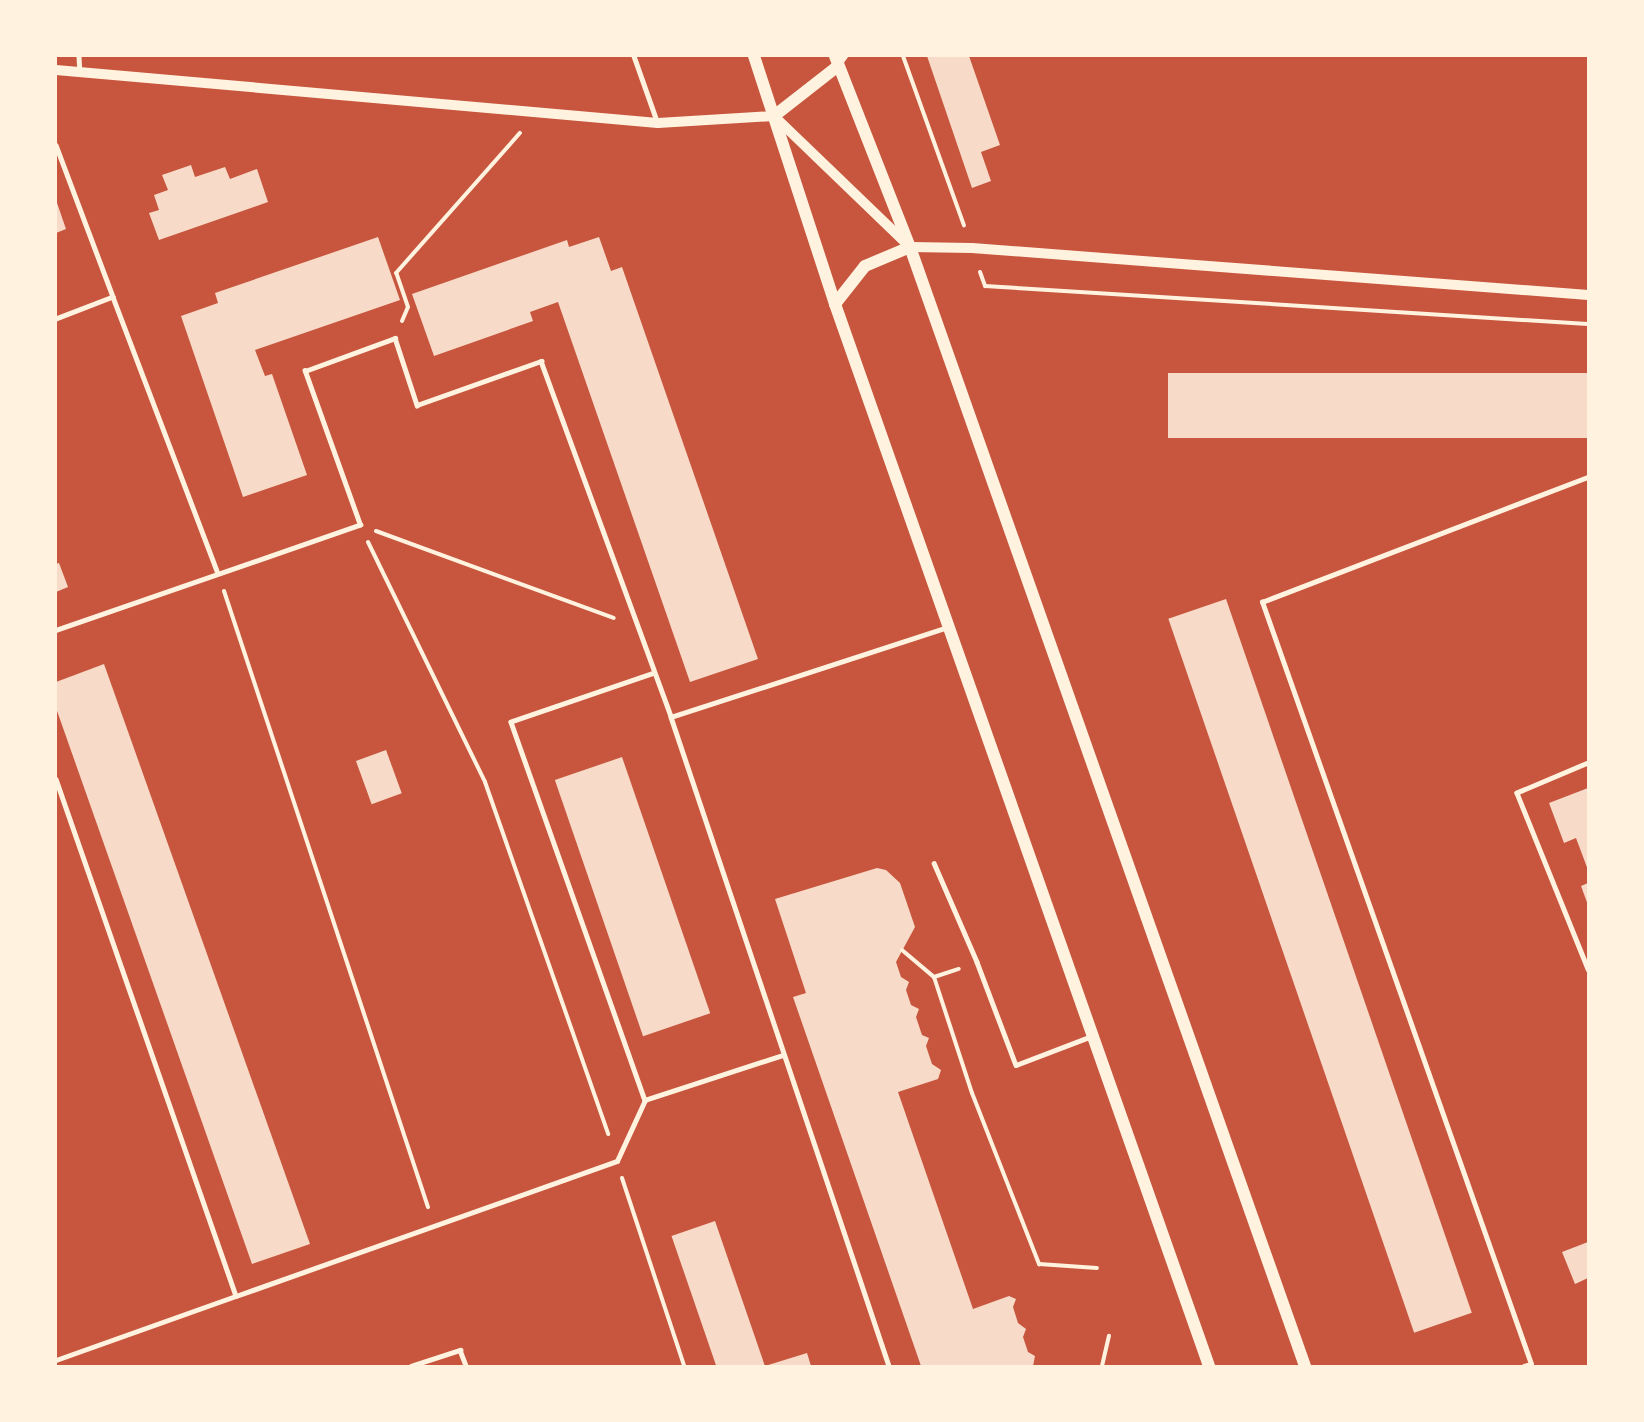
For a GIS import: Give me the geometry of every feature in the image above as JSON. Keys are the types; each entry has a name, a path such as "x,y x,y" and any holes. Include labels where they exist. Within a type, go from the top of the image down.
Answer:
{"main road":[{"path":"754,56 835,304 1209,1366"},
{"path":"774,116 839,59 910,247 1305,1366"},
{"path":"835,304 865,266 910,247"}],"street":[{"path":"56,70 658,123 774,116 910,247 972,248 1588,295"}],"lane":[{"path":"79,56 80,73"},
{"path":"634,56 658,123"},
{"path":"56,146 218,573"},
{"path":"56,319 113,297"},
{"path":"56,630 360,525 305,371 394,338 417,405 541,361 671,717 889,1366"},
{"path":"1524,1366 1531,1364 1262,602 1588,477"},
{"path":"671,717 948,627"},
{"path":"56,1360 617,1161 645,1100 511,722 654,673"},
{"path":"1588,763 1517,793 1588,969"},
{"path":"56,779 237,1296"},
{"path":"934,863 977,962 1016,1065 1092,1036"},
{"path":"645,1100 783,1055"},
{"path":"411,1366 460,1350 466,1366"}],"path":[{"path":"903,56 985,286 1588,324"},
{"path":"394,338 408,307 396,273 538,113"},
{"path":"360,525 638,626"},
{"path":"360,525 485,782 617,1161 684,1366"},
{"path":"218,573 434,1226"},
{"path":"902,950 934,977 972,1093 1038,1264 1097,1268"},
{"path":"1102,1366 1109,1336"}],"building":[{"path":"927,56 969,56 1000,145 981,152 991,181 972,188"},
{"path":"191,165 195,177 225,167 230,179 257,169 268,202 159,240 149,213 159,210 154,195 168,190 162,175"},
{"path":"56,200 66,229 56,233"},
{"path":"378,237 400,300 255,350 265,376 272,374 307,475 243,497 181,316 218,303 215,293"},
{"path":"599,237 611,271 622,267 758,659 690,682 558,302 530,312 533,321 434,356 412,294 567,240 569,247"},
{"path":"1168,373 1588,373 1588,438 1168,438"},
{"path":"59,563 68,587 56,592 56,564"},
{"path":"1226,599 1472,1313 1414,1333 1168,619"},
{"path":"104,664 310,1244 252,1264 56,708 56,682"},
{"path":"386,750 402,793 372,804 356,761"},
{"path":"622,757 710,1013 643,1036 555,780"},
{"path":"1588,788 1588,870 1576,838 1564,843 1549,803"},
{"path":"877,868 886,870 900,883 915,927 896,962 901,977 909,982 906,990 911,1005 919,1009 916,1017 922,1035 929,1038 926,1046 932,1064 941,1070 938,1079 898,1092 973,1309 1009,1296 1016,1299 1013,1307 1018,1323 1026,1329 1023,1337 1028,1352 1035,1356 1033,1366 921,1366 793,997 806,993 775,899"},
{"path":"1588,883 1588,905 1581,886"},
{"path":"715,1221 765,1366 716,1366 672,1236"},
{"path":"1588,1242 1588,1278 1575,1284 1562,1252"},
{"path":"807,1353 811,1366 765,1366"}]}
